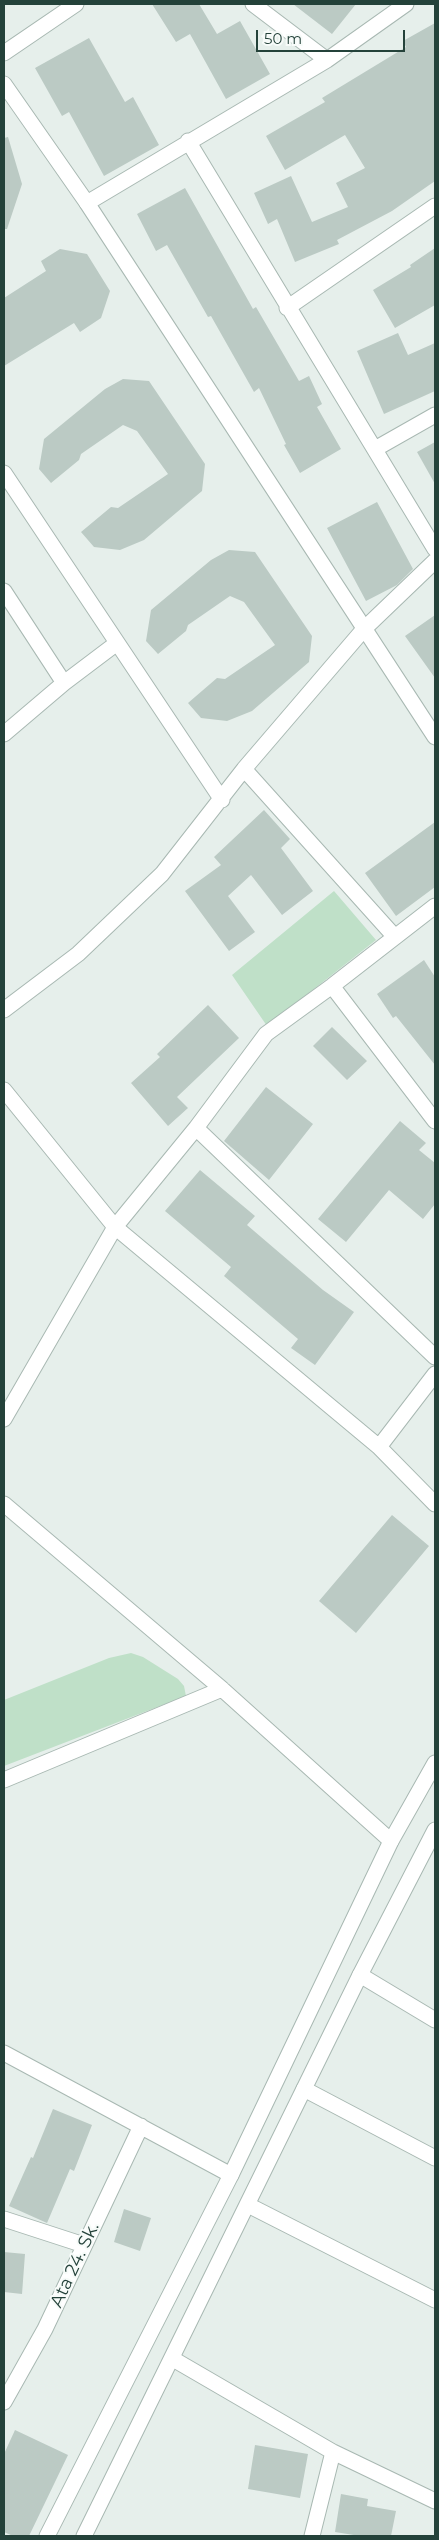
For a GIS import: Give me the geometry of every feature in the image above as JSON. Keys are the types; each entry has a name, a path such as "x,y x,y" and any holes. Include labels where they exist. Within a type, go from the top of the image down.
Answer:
{"street":[{"path":"4,54 76,4"},
{"path":"254,4 327,60"},
{"path":"87,203 188,141 327,60 406,4"},
{"path":"4,84 87,203 364,629 433,729"},
{"path":"188,141 287,308 435,549"},
{"path":"287,308 435,206"},
{"path":"375,450 435,415"},
{"path":"4,473 222,800"},
{"path":"4,1010 78,954 162,874 222,800 244,769 364,629 435,561"},
{"path":"4,591 64,683"},
{"path":"4,734 64,683 117,643"},
{"path":"244,769 395,937"},
{"path":"4,1419 115,1227 196,1128 266,1034 332,986 435,906"},
{"path":"332,986 435,1121"},
{"path":"4,1090 115,1227 379,1447 435,1504"},
{"path":"196,1128 435,1357"},
{"path":"379,1447 435,1374"},
{"path":"4,1504 222,1689 391,1841"},
{"path":"4,1780 222,1689"},
{"path":"47,2536 230,2175 391,1841 435,1763"},
{"path":"84,2536 173,2359 360,1975 435,1830"},
{"path":"360,1975 435,2020"},
{"path":"4,2052 230,2175"},
{"path":"304,2089 435,2158"},
{"name":"Ata 24. Sk.","path":"4,2402 45,2329 140,2126"},
{"path":"248,2205 435,2300"},
{"path":"4,2219 84,2245"},
{"path":"173,2359 333,2452 435,2501"},
{"path":"312,2536 333,2452"}],"green space":[{"path":"334,891 376,940 267,1026 232,975"},
{"path":"131,1653 143,1657 178,1679 184,1686 186,1696 4,1766 4,1700 109,1658"}],"building":[{"path":"152,4 199,4 217,34 240,21 270,74 226,99 190,34 176,42"},
{"path":"293,4 356,4 332,34"},
{"path":"435,23 435,181 392,211 337,240 339,244 295,262 277,219 268,224 254,193 291,176 312,222 348,207 336,183 365,168 345,135 285,170 266,136 325,102 322,98 406,47 403,41"},
{"path":"89,38 125,102 133,97 159,145 104,176 69,112 62,116 35,68"},
{"path":"8,137 22,184 7,229 4,229 4,138"},
{"path":"185,188 253,309 256,307 299,381 309,376 322,404 317,407 341,449 300,473 284,445 286,444 259,388 254,392 211,316 208,317 167,245 156,251 137,214"},
{"path":"435,248 435,305 395,328 373,290 411,267 410,265"},
{"path":"60,249 87,254 110,291 101,318 80,332 74,323 4,366 4,298 46,271 41,261"},
{"path":"398,333 408,355 435,343 435,391 384,414 357,351"},
{"path":"123,379 149,381 205,464 202,491 144,540 120,550 94,547 81,532 111,507 118,508 168,474 137,431 123,425 81,454 79,460 51,483 39,469 44,439 105,389"},
{"path":"435,442 435,484 417,452"},
{"path":"377,502 413,569 397,585 366,601 327,528"},
{"path":"229,550 255,552 312,636 309,662 252,711 227,721 201,718 188,703 217,678 225,679 275,645 244,602 230,596 188,625 186,631 158,654 146,641 151,610 211,560"},
{"path":"435,615 435,678 405,636"},
{"path":"264,810 290,839 281,848 313,891 282,915 251,875 228,896 255,932 229,951 185,891 221,865 214,857"},
{"path":"435,822 435,887 396,916 365,873"},
{"path":"424,960 435,977 435,1065 396,1016 393,1018 377,994"},
{"path":"208,1005 239,1038 177,1097 188,1108 168,1126 131,1083 160,1057 157,1054"},
{"path":"332,1027 367,1061 347,1080 313,1046"},
{"path":"266,1087 313,1124 269,1180 224,1141"},
{"path":"400,1121 426,1143 419,1150 435,1163 435,1204 423,1219 389,1190 346,1242 318,1219"},
{"path":"200,1170 255,1216 247,1225 323,1290 354,1312 315,1365 291,1348 298,1339 224,1276 231,1267 165,1211"},
{"path":"392,1515 429,1546 356,1633 319,1601"},
{"path":"53,2109 92,2125 74,2171 70,2169 47,2223 9,2206 31,2157 33,2158"},
{"path":"124,2209 151,2218 140,2251 114,2242"},
{"path":"4,2252 25,2254 22,2294 4,2292"},
{"path":"15,2430 68,2455 29,2536 13,2536 4,2532 4,2454"},
{"path":"255,2445 308,2454 300,2498 248,2489"},
{"path":"341,2494 368,2499 367,2506 396,2511 391,2536 360,2536 335,2532"}]}
